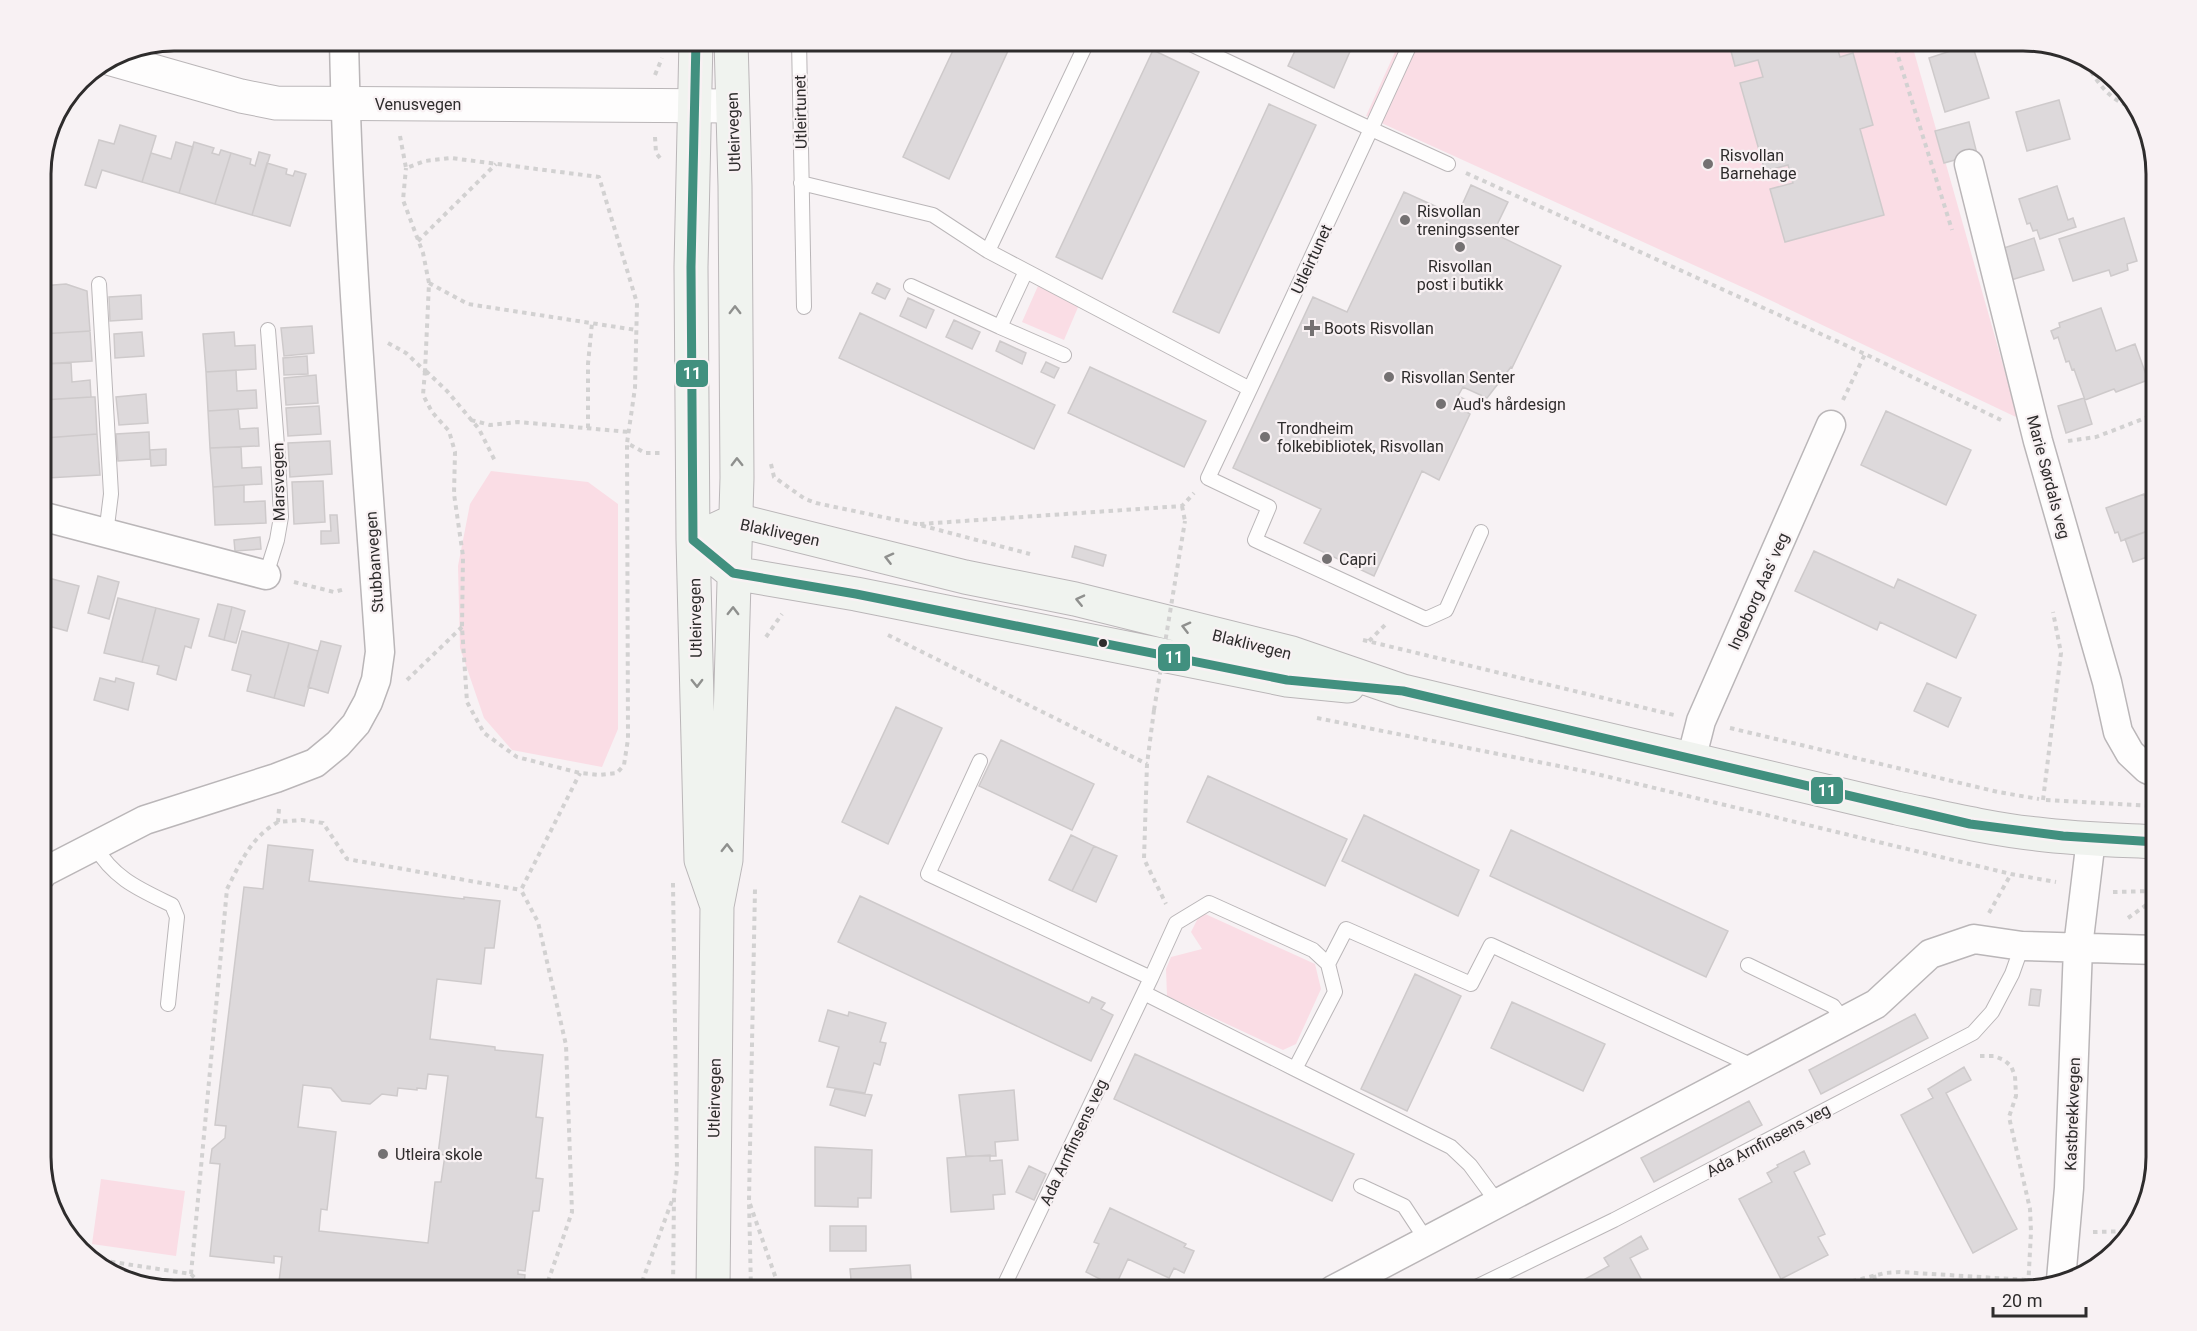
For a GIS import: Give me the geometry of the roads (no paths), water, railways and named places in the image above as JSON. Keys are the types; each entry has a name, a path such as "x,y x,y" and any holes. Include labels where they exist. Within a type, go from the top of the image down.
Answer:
{"main road":[{"name":"Utleirvegen","path":"696,51 691,267 693,540 701,860 717,906"},
{"name":"Utleirvegen","path":"713,1280 717,906 726,860 736,520 735,197 731,51"},
{"name":"Blaklivegen","path":"1403,691 1287,680 856,594 734,573 693,540 736,520 965,577 1075,599 1292,653 1403,691 1970,824 2036,834 2146,842"}],"street":[{"name":"Stubbanvegen","path":"51,868 145,820 276,778 315,763 338,744 356,724 368,702 376,680 380,652 358,334 344,51"},
{"name":"Venusvegen","path":"123,63 241,96 276,103 732,106"},
{"name":"Marie Sørdals veg","path":"1969,164 2038,441 2107,682 2118,732 2130,753 2146,768"},
{"name":"Ingeborg Aas' veg","path":"1691,760 1701,721 1831,425"},
{"path":"51,519 266,575"},
{"name":"Kastbrekkvegen","path":"2062,1274 2069,1188 2078,947 2091,839"},
{"path":"1352,1280 1876,1004 1930,954 1974,939 2022,946 2146,950"}],"lane":[{"name":"Utleirtunet","path":"799,51 804,307"},
{"path":"988,251 1083,51"},
{"path":"1205,51 1448,164"},
{"name":"Utleirtunet","path":"1407,51 1208,478 1269,507 1255,540 1426,619 1446,610 1481,532"},
{"path":"801,183 933,215 988,251 1250,389"},
{"path":"1000,327 1026,271"},
{"path":"99,284 111,494 106,534"},
{"path":"911,286 1064,355"},
{"name":"Marsvegen","path":"266,575 277,540 281,517 279,459 268,330"},
{"path":"980,761 928,874 1150,978"},
{"path":"94,845 103,860 129,884 172,905 177,917 168,1004"},
{"name":"Ada Arnfinsens veg","path":"1007,1280 1176,923 1209,903 1313,950 1328,964"},
{"path":"1295,1069 1335,992 1328,964 1346,930 1471,984 1491,945 1757,1068"},
{"name":"Ada Arnfinsens veg","path":"1491,1280 1614,1220 1972,1033 1992,1012 2012,974 2022,946"},
{"path":"1748,965 1833,1006 1844,1022"},
{"path":"1144,993 1451,1147 1470,1166 1498,1203"},
{"path":"1362,1186 1404,1206 1427,1241"}],"place":[{"name":"Risvollan Barnehage","path":"1708,164"},
{"name":"Risvollan treningssenter","path":"1405,220"},
{"name":"Risvollan post i butikk","path":"1460,247"},
{"name":"Boots Risvollan","path":"1312,328"},
{"name":"Risvollan Senter","path":"1389,377"},
{"name":"Aud's hårdesign","path":"1441,404"},
{"name":"Trondheim folkebibliotek, Risvollan","path":"1265,437"},
{"name":"Capri","path":"1327,559"},
{"name":"Utleira skole","path":"383,1154"}]}
